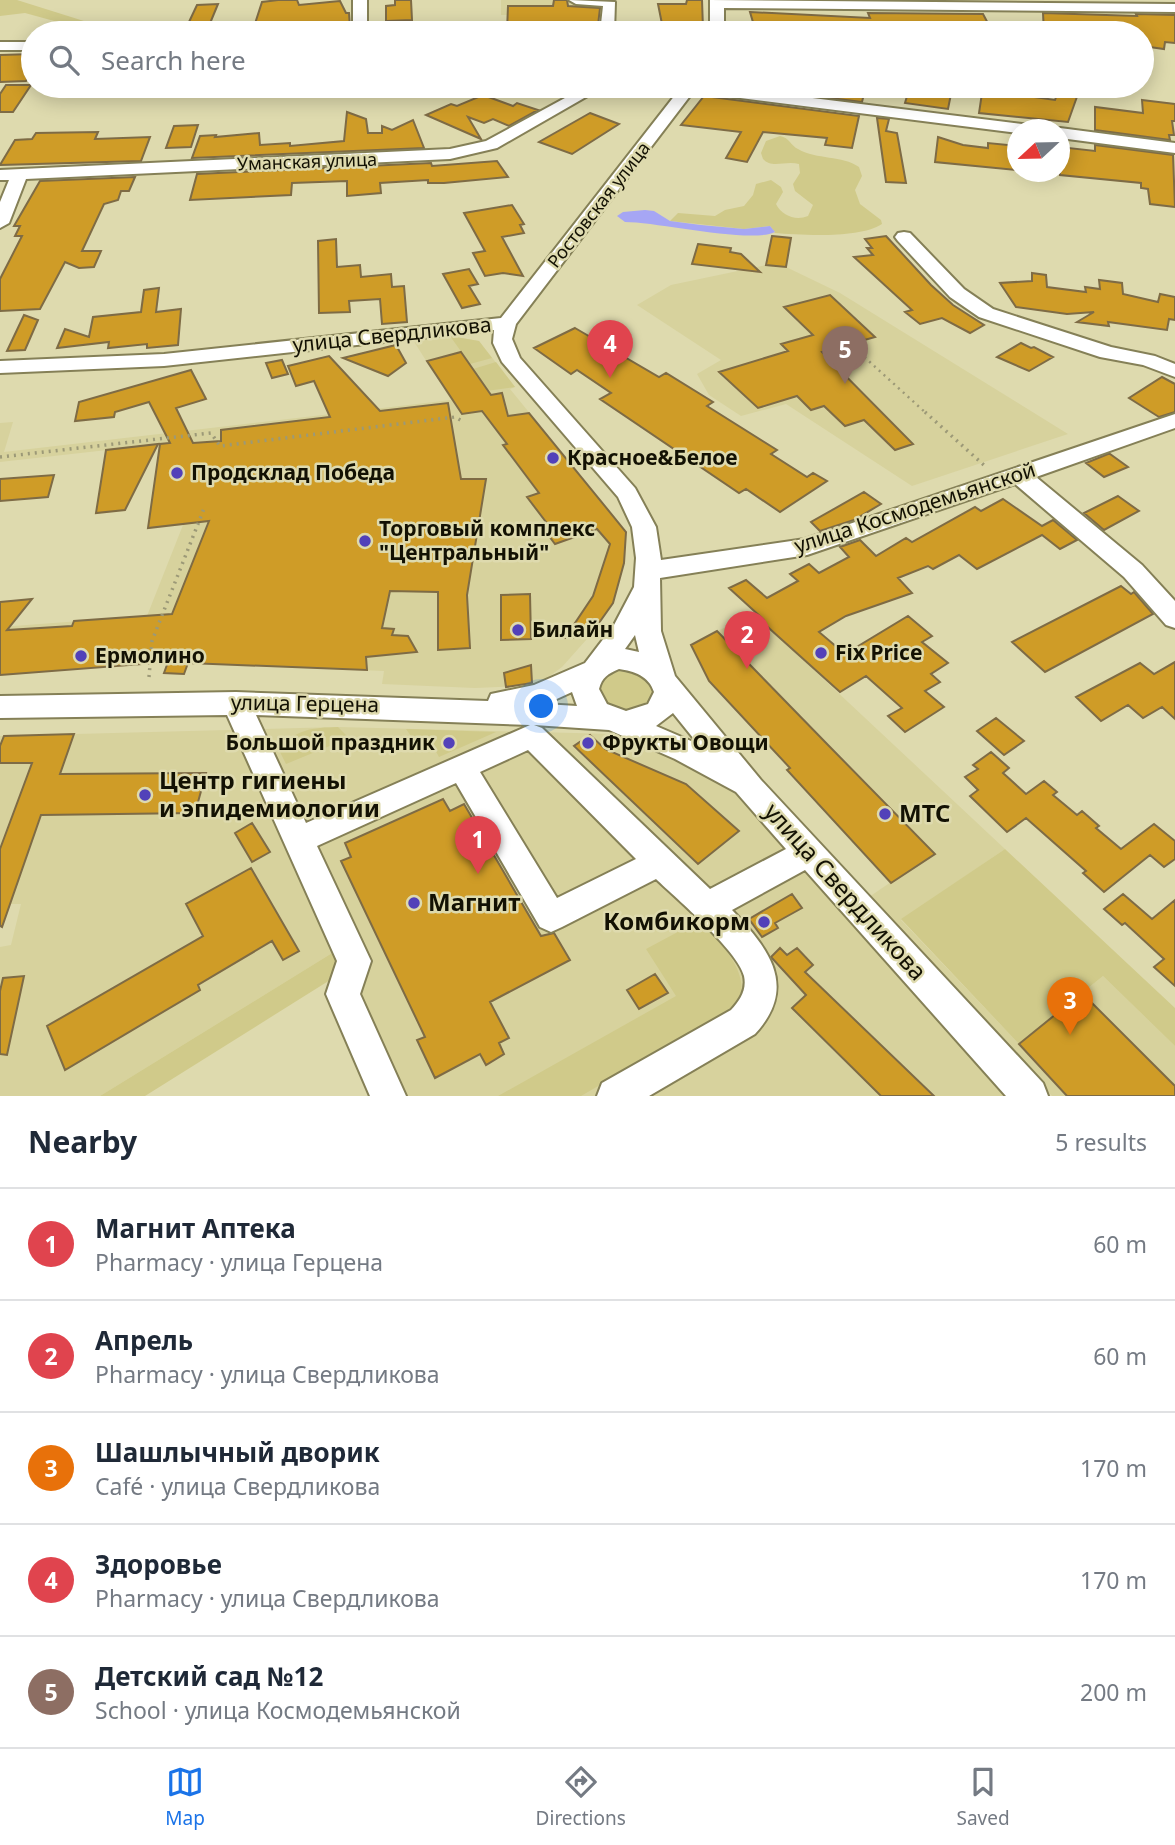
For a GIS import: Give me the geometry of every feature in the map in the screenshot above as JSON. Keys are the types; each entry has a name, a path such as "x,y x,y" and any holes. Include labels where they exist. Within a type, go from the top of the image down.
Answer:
{"street":[{"path":"360,0 360,21"},
{"path":"576,0 606,2 610,5 608,21"},
{"path":"717,21 717,2 1175,8"},
{"path":"0,46 21,46"},
{"name":"Уманская улица","path":"0,175 395,159 466,152 498,142 577,98"},
{"name":"Ростовская улица","path":"507,323 678,98"},
{"path":"781,98 1007,127"},
{"path":"1070,134 1175,148"},
{"path":"0,223 20,174"},
{"path":"904,237 957,293 986,313 1107,354 1148,360 1175,371"},
{"name":"улица Свердликова","path":"0,367 164,360 507,323 501,337 507,354 627,493 641,515 649,543 647,626 650,649 662,678 751,789 1030,1096"},
{"name":"улица Космодемьянской","path":"648,578 807,547 1175,421"},
{"path":"1009,478 1133,571 1175,618"},
{"path":"452,708 538,695 594,669 617,659 633,659 648,663 662,678 666,696 655,713 642,720 614,720 596,712 585,695 586,682 594,669 624,631 648,578"},
{"name":"улица Герцена","path":"0,707 158,702 236,703 452,708 614,720 685,751 751,789"},
{"path":"236,703 354,961 343,994 388,1096"},
{"path":"299,840 532,736 707,907 755,963 761,988 754,1010 743,1022 615,1096"},
{"path":"462,767 551,917 660,862"},
{"path":"707,907 809,852"}],"path":[{"path":"850,344 1009,478"},
{"path":"0,457 211,433 220,446 454,417 464,422"},
{"path":"149,677 152,640 205,506"}],"shaded area":[{"path":"0,0 17,0 84,21 54,21 25,13 0,16"},
{"path":"501,0 613,0 615,21 566,21 567,14 501,15"},
{"path":"780,136 805,152 859,167 862,176 855,190 860,204 881,220 882,224 859,232 814,235 774,233 770,226 744,229 670,221 678,213 715,216 725,210 744,206 753,195 756,184 771,180 781,187 783,192 776,204 782,212 794,218 808,216 813,205 795,191 793,184 800,173 799,164 775,164 763,159 761,153 766,141"},
{"path":"766,265 786,267 840,293 1068,434 912,486 786,404 741,416 709,395 697,374 721,360 637,305 671,285"},
{"name":"Торговый комплекс \"Центральный\"","path":"450,336 479,341 515,387 510,389 624,529 624,562 609,608 595,630 562,667 547,678 525,686 475,688 382,684 384,671 167,662 0,675 0,627 147,616 183,525 148,528 161,444 0,462 0,423 13,422 4,452 451,400 413,340"},
{"path":"450,336 479,341 492,358 470,364"},
{"path":"496,362 515,387 486,391 473,369"},
{"path":"753,613 1005,849 901,920 1019,1044 1103,976 1175,1046 1175,1096 1052,1096 869,897 891,882 709,681 691,645"},
{"path":"612,667 642,670 655,692 640,709 629,712 607,709 595,682"},
{"path":"338,727 612,734 698,767 747,800 1011,1096 402,1096 337,950 100,1096 0,1096 0,947 11,945 21,904 0,904 0,736"},
{"path":"338,727 349,738 286,764 280,752 291,738 313,729"},
{"path":"406,729 496,732 439,757 428,737 415,742"},
{"path":"1005,849 1175,1008 1175,1046 1103,976 1019,1044 901,919"},
{"path":"702,919 726,950 739,973 742,985 734,1007 581,1096 498,1096 676,996 646,949"},
{"path":"337,950 346,970 145,1096 100,1096"}],"water":[{"path":"654,211 670,221 744,229 770,226 775,232 746,236 726,234 625,222 617,216 623,212"}],"building":[{"path":"297,0 299,5 340,1 346,13 349,13 350,21 256,21 262,2"},
{"path":"395,0 411,0 412,20 386,21 386,6 395,5"},
{"path":"554,0 567,0 568,6 600,8 598,21 507,21 508,6 553,6"},
{"path":"687,0 702,0 703,21 661,21 658,4 686,4"},
{"path":"218,4 211,21 189,21 197,5"},
{"path":"750,12 870,18 868,13 983,14 987,21 753,21"},
{"path":"1043,13 1175,15 1175,43 1165,42 1164,49 1154,48 1154,21 1043,21"},
{"path":"21,54 21,81 0,82 0,55"},
{"path":"6,85 21,85 22,98 13,112 0,112 0,94"},
{"path":"476,98 491,98 513,106 517,103 538,110 509,126 493,119 484,123 468,117 481,139 426,115 451,104 457,106"},
{"path":"702,98 859,116 852,148 825,145 827,138 763,132 747,162 726,158 741,132 681,125"},
{"path":"830,98 863,98 862,102"},
{"path":"906,98 950,98 948,109 905,103"},
{"path":"981,98 1077,98 1069,119 979,113"},
{"path":"1142,100 1175,104 1175,121 1172,121 1174,135 1169,135 1170,140 1095,130 1095,107 1143,113"},
{"path":"347,112 366,119 368,133 382,133 382,126 392,130 413,120 424,148 192,158 200,136 259,133 260,145 290,143 290,146 344,141"},
{"path":"590,113 619,124 572,154 539,142"},
{"path":"877,118 889,119 886,131 897,133 906,183 886,182"},
{"path":"198,125 191,147 166,148 174,126"},
{"path":"98,132 95,139 150,137 141,161 0,165 15,140 32,139 36,133"},
{"path":"938,137 963,145 988,148 988,143 1007,145 1007,169 935,162"},
{"path":"1095,145 1173,155 1175,207 1150,204 1148,189 1141,188 1141,183 1070,176 1070,148 1095,151"},
{"path":"497,161 508,177 444,183 428,183 428,180 380,183 381,193 347,196 347,181 292,183 291,195 190,200 197,174 431,163 432,166"},
{"path":"135,177 129,191 121,191 118,200 104,204 82,251 101,251 94,267 79,268 65,262 40,309 0,311 0,279 22,236 15,236 20,226 14,226 40,181"},
{"path":"512,205 524,224 520,225 524,233 502,237 523,276 503,273 485,276 473,253 485,251 464,213"},
{"path":"772,236 791,238 786,267 766,265"},
{"path":"886,236 953,305 984,325 970,333 942,318 920,324 905,312 912,310 854,257 873,255 867,248 872,248 865,239"},
{"path":"336,239 337,267 360,265 361,277 391,274 392,287 404,286 407,322 382,324 380,299 349,301 350,312 319,313 318,241"},
{"path":"698,244 731,248 730,252 741,254 760,272 692,264"},
{"path":"469,269 478,284 469,286 480,304 462,308 443,274"},
{"path":"1032,273 1046,275 1047,287 1086,292 1085,287 1100,289 1099,280 1122,283 1123,294 1158,302 1160,294 1175,297 1175,320 1169,319 1167,330 1108,322 1109,326 1077,322 1094,312 1067,314 1016,307 1000,283 1032,281"},
{"path":"159,288 156,312 181,309 178,345 147,348 147,344 108,348 109,342 57,348 65,329 89,337 93,317 141,312 144,290"},
{"path":"830,295 875,337 822,352 913,444 895,450 864,420 845,426 824,406 811,410 797,396 758,408 719,372 788,351 781,344 813,335 784,307"},
{"path":"24,315 38,320 25,350 7,351"},
{"path":"575,328 659,377 666,373 713,402 707,406 777,450 771,454 807,477 813,473 827,481 780,512 746,489 739,493 600,399 611,393 577,370 571,374 534,348"},
{"path":"1021,343 1053,357 1029,371 997,357"},
{"path":"396,345 406,363 388,376 343,358"},
{"path":"461,352 491,395 502,393 508,416 529,413 626,532 624,563 613,603 589,637 565,638 593,596 610,544 597,529 555,544 543,528 549,526 527,497 539,493 503,445 507,444 482,411 462,414 427,361"},
{"name":"Торговый комплекс \"Центральный\"","path":"329,356 380,411 448,403 461,479 486,479 467,595 470,648 438,650 438,592 390,591 382,628 394,629 392,635 408,636 417,652 366,657 367,670 188,663 184,674 164,673 168,662 0,675 0,602 32,599 7,630 72,626 74,621 172,614 209,521 148,528 160,444 170,443 149,402 115,412 114,417 75,421 79,402 191,370 206,399 176,408 193,443 221,441 221,430 330,417 314,381 296,386 288,366"},
{"path":"282,360 288,374 272,378 266,363"},
{"path":"1162,377 1175,384 1175,412 1159,417 1129,398"},
{"path":"158,444 125,510 96,513 106,450"},
{"path":"1108,454 1128,467 1104,477 1086,463"},
{"path":"54,475 48,497 0,501 0,479"},
{"path":"864,492 881,504 854,520 820,531 811,522"},
{"path":"1118,496 1139,511 1104,530 1084,513"},
{"path":"1003,499 1042,526 1053,520 1077,540 1060,549 1042,535 977,569 959,555 933,569 928,566 898,578 912,593 846,616 819,632 845,654 908,616 932,636 922,642 948,663 931,674 940,682 925,691 944,707 905,732 888,716 902,708 866,676 840,692 760,620 763,619 729,588 746,580 767,598 798,581 790,574 809,564 819,573 849,557 840,547 860,540 876,556 906,538 912,542 975,507 981,511"},
{"path":"1121,586 1131,594 1134,592 1153,614 1045,672 1012,642"},
{"path":"530,594 531,639 501,640 501,595"},
{"path":"717,631 935,854 891,883 709,681 691,645"},
{"path":"1175,662 1175,719 1162,707 1143,718 1128,705 1101,721 1076,697 1140,663 1154,674"},
{"path":"531,665 532,683 506,687 504,673"},
{"path":"996,718 1024,741 1004,755 977,731"},
{"path":"74,734 60,774 206,773 195,813 41,815 2,927 0,849 32,763 0,763 0,746 4,736"},
{"path":"590,735 605,749 686,784 739,831 698,864 574,746"},
{"path":"991,752 1009,768 1003,773 1026,794 1044,781 1057,792 1053,795 1077,815 1082,811 1099,826 1096,828 1121,849 1154,824 1175,841 1175,859 1164,867 1150,855 1104,892 1083,873 1086,871 1026,818 1007,832 970,796 978,790 965,777 978,769 973,765"},
{"path":"443,799 450,811 464,804 541,936 554,933 570,960 490,1002 509,1038 499,1043 504,1054 486,1065 480,1054 435,1078 417,1040 425,1037 341,861 351,857 345,843"},
{"path":"252,823 270,852 252,862 235,833"},
{"path":"251,868 299,951 283,960 272,941 198,985 200,990 65,1070 47,1026 203,936 186,904"},
{"path":"792,894 802,908 775,923 778,928 762,937 749,919"},
{"path":"1123,894 1152,919 1175,900 1175,986 1154,967 1164,959 1125,923 1122,925 1104,909"},
{"path":"780,948 787,955 797,948 813,965 805,972 934,1096 881,1096 792,1008 806,995 771,957"},
{"path":"655,974 668,993 639,1009 627,990"},
{"path":"24,976 7,1055 0,1054 0,991 3,978"},
{"path":"1082,993 1175,1086 1175,1096 1067,1096 1019,1044"}],"place":[{"name":"Здоровье","path":"610,378"},
{"name":"Детский сад №12","path":"845,384"},
{"name":"Красное&Белое","path":"553,458"},
{"name":"Продсклад Победа","path":"177,473"},
{"name":"Торговый комплекс \"Центральный\"","path":"365,541"},
{"name":"Билайн","path":"518,630"},
{"name":"Fix Price","path":"821,653"},
{"name":"Ермолино","path":"81,656"},
{"name":"Апрель","path":"747,669"},
{"name":"Большой праздник","path":"449,743"},
{"name":"Фрукты Овощи","path":"588,743"},
{"name":"Центр гигиены и эпидемиологии","path":"145,795"},
{"name":"МТС","path":"885,814"},
{"name":"Магнит Аптека","path":"478,874"},
{"name":"Магнит","path":"414,903"},
{"name":"Комбикорм","path":"764,922"},
{"name":"Шашлычный дворик","path":"1070,1035"}]}
